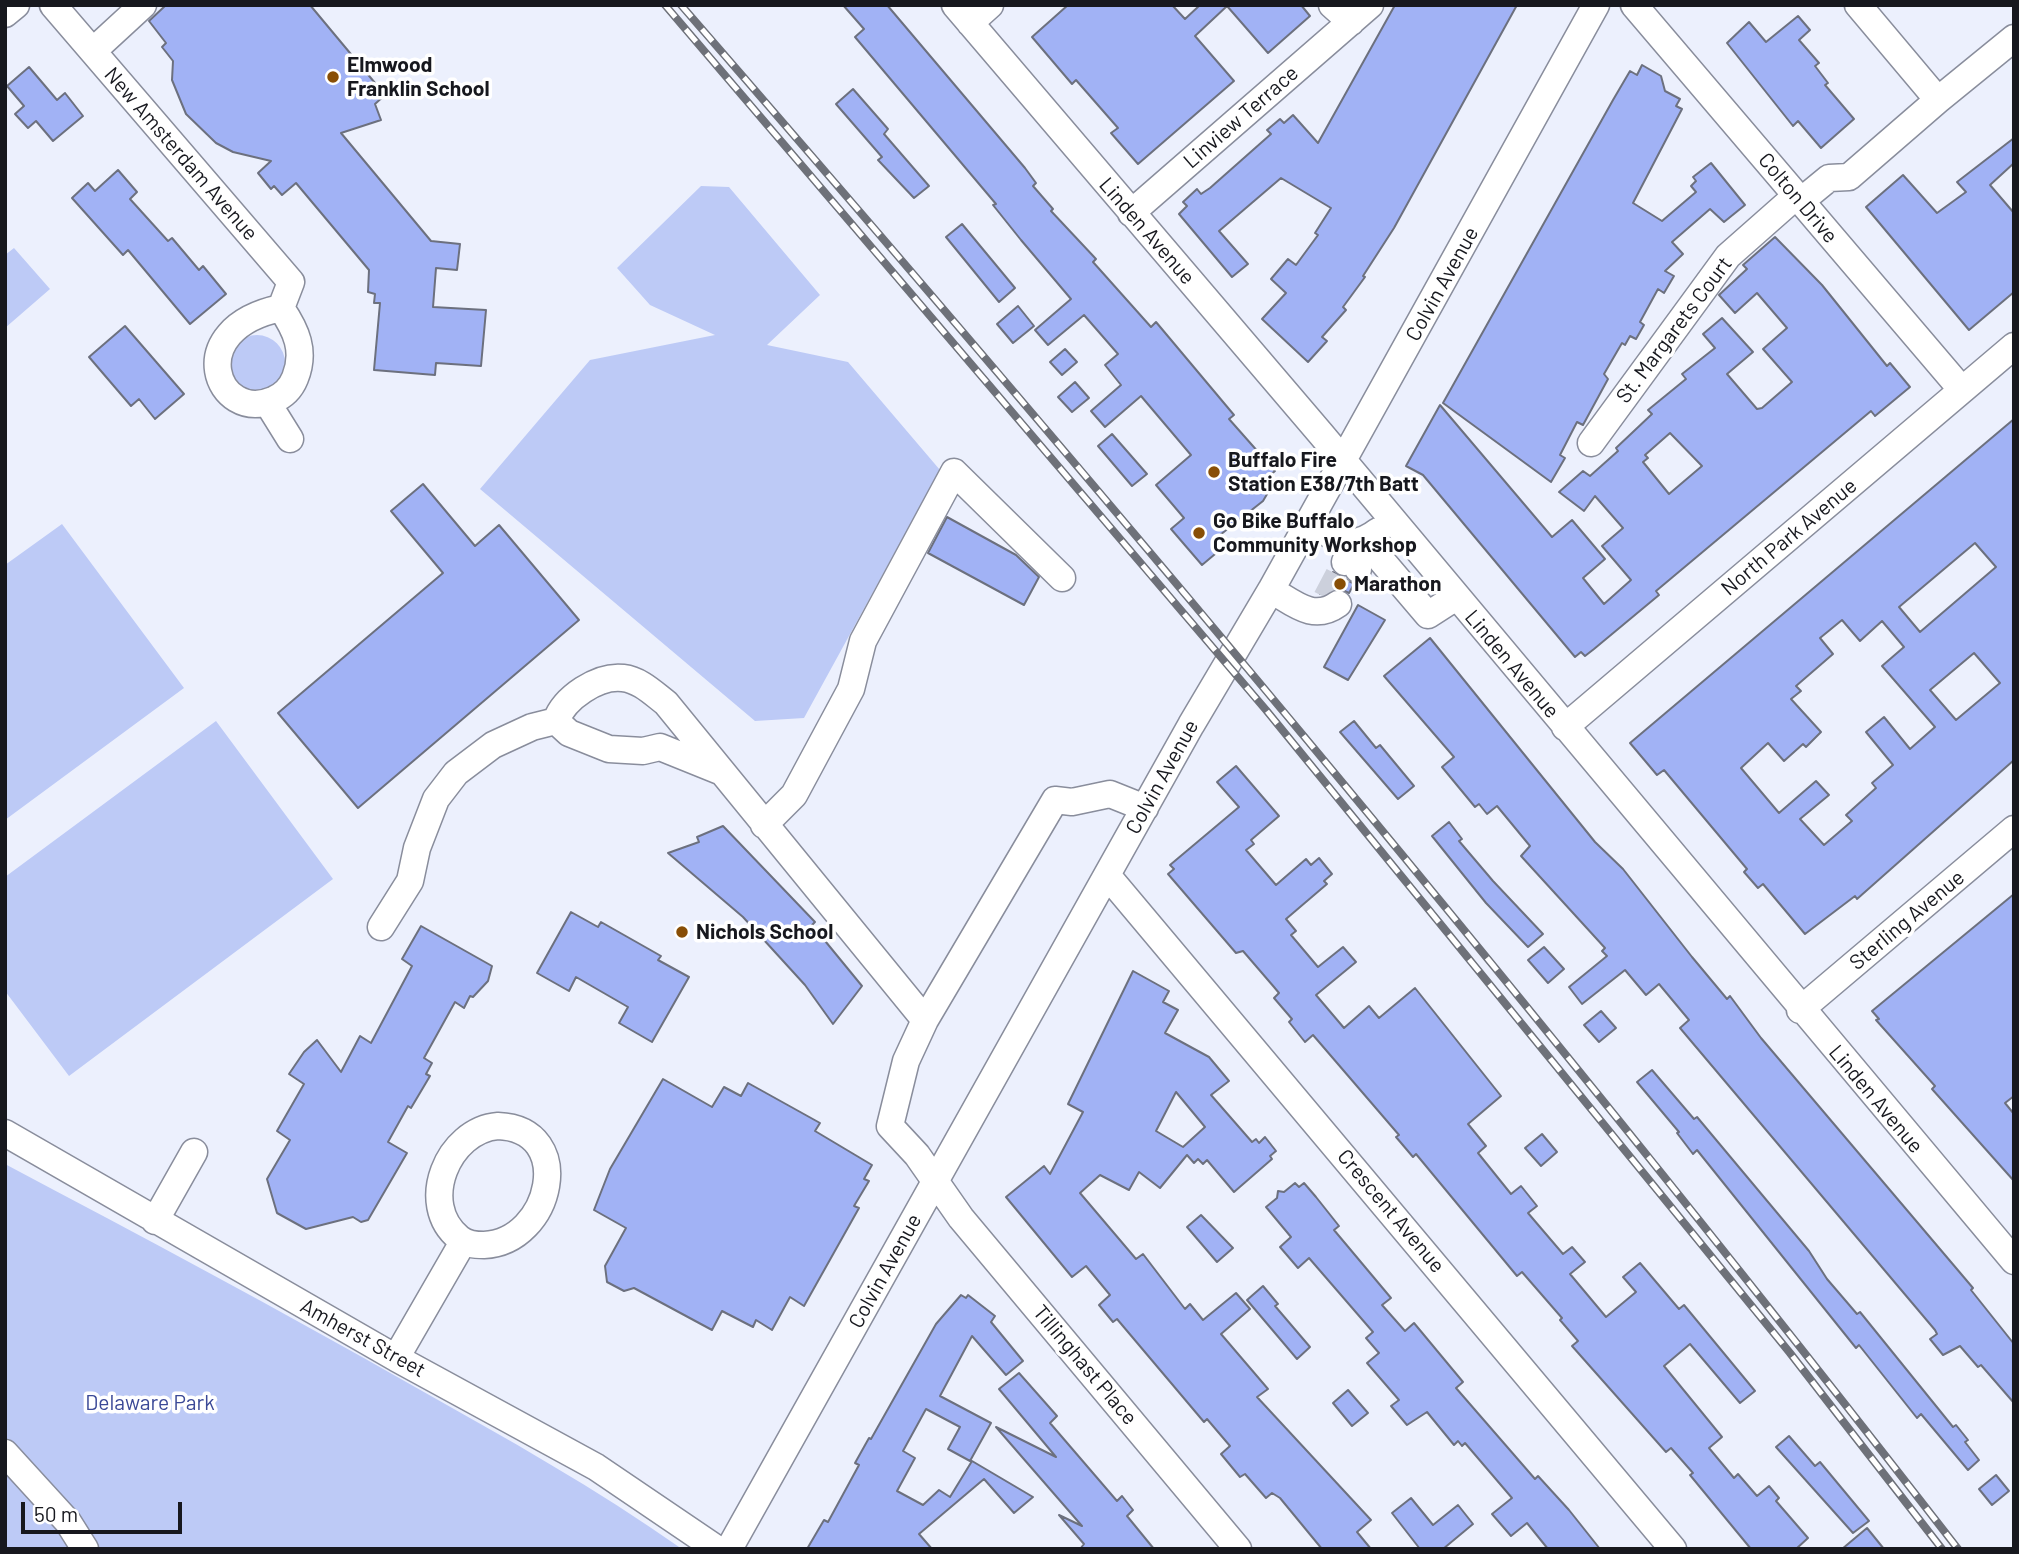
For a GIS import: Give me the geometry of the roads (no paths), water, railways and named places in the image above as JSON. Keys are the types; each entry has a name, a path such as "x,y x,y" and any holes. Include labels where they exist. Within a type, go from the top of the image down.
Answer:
{"street":[{"path":"5,14 16,5"},
{"name":"New Amsterdam Avenue","path":"53,5 291,282 281,308"},
{"path":"93,51 143,5"},
{"path":"962,14 990,5"},
{"name":"Colvin Avenue","path":"729,1549 1144,808 1343,460 1596,5"},
{"name":"Colton Drive","path":"1634,5 1962,390"},
{"path":"1858,5 1938,100"},
{"name":"Linview Terrace","path":"1131,213 1351,11"},
{"name":"Linden Avenue","path":"962,14 1343,460 1800,1010 2014,1261"},
{"name":"St. Margarets Court","path":"1591,443 1728,256 1798,198 1829,178 1849,177 2014,38"},
{"path":"281,308 294,328 300,353 295,378 289,389 267,402 256,403 233,395 219,376 218,353 229,333 265,311 281,308"},
{"name":"North Park Avenue","path":"1565,727 2014,346"},
{"path":"267,402 290,439"},
{"path":"764,825 794,795 851,689 863,641 954,472 1062,578"},
{"path":"1356,553 1392,520"},
{"path":"1308,521 1356,553 1428,615 1456,597"},
{"path":"1270,590 1310,613 1330,605"},
{"path":"556,721 561,708 575,696 610,679 633,680 666,703 925,1020 1055,800 1072,802 1110,794 1144,808"},
{"path":"660,747 670,723 666,703"},
{"path":"556,721 569,733 609,749 643,751 660,747 724,773"},
{"path":"381,927 410,881 417,848 436,799 456,773 493,745 532,727 556,721"},
{"name":"Sterling Avenue","path":"1800,1010 2014,829"},
{"name":"Crescent Avenue","path":"1107,875 1673,1549"},
{"name":"Tillinghast Place","path":"925,1020 906,1061 890,1126 935,1179 961,1218 1238,1549"},
{"path":"498,1126 523,1133 538,1146 547,1165 548,1180 539,1206 516,1236 489,1244 463,1242 450,1230 441,1212 440,1182 446,1166 458,1147 475,1132 498,1126"},
{"name":"Amherst Street","path":"5,1133 396,1358 596,1467 717,1549"},
{"path":"156,1221 194,1152"},
{"path":"396,1358 463,1242"},
{"path":"5,1453 68,1522 85,1549"}],"tunnel":[{"path":"1326,598 1345,562"}],"railway":[{"path":"665,5 1266,710 1790,1353 1942,1549"},
{"path":"681,5 1170,576 1490,961 1648,1156 1958,1549"}],"place":[{"name":"Elmwood Franklin School","path":"333,77"},
{"name":"Buffalo Fire Station E38/7th Batt","path":"1214,472"},
{"name":"Go Bike Buffalo Community Workshop","path":"1199,533"},
{"name":"Marathon","path":"1340,584"},
{"name":"Nichols School","path":"682,932"}],"park label":[{"name":"Delaware Park","path":"150,1403"}]}
